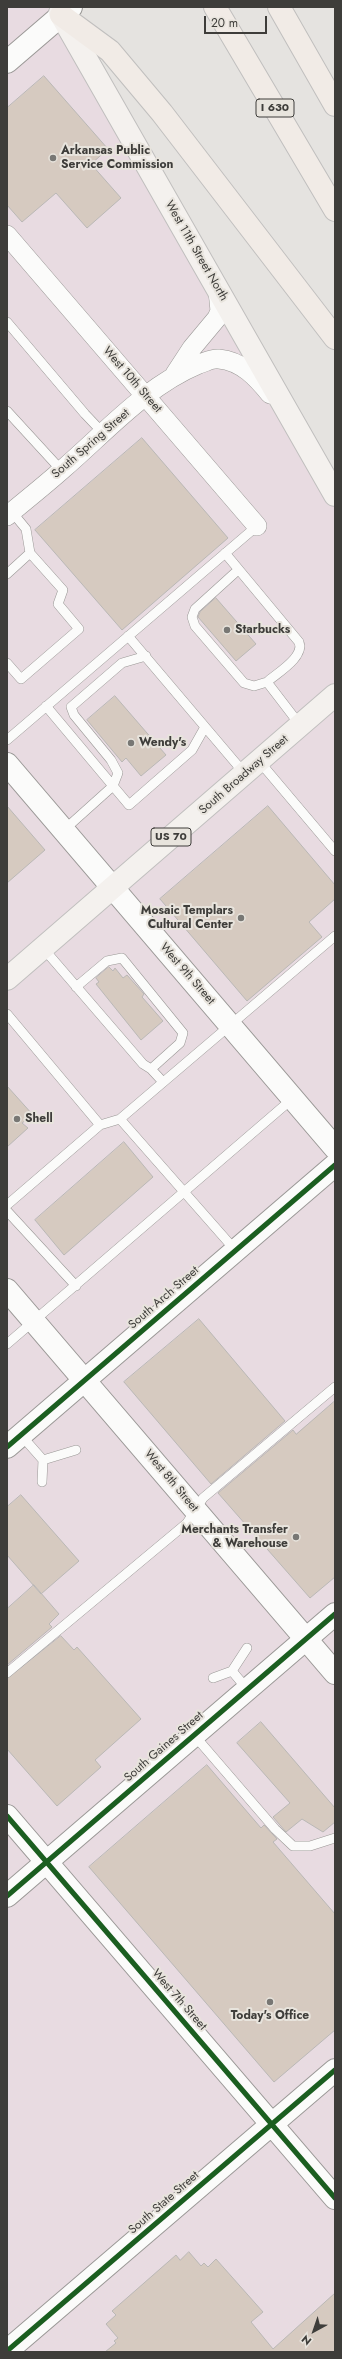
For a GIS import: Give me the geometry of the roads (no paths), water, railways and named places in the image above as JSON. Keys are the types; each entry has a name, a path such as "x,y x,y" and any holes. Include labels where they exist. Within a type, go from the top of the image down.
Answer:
{"highway":[{"name":"I 630","path":"215,7 335,210"},
{"path":"279,7 335,105"},
{"path":"63,10 110,51 162,113 335,338"}],"main road":[{"name":"West 11th Street North","path":"63,10 218,290 335,495"},
{"name":"South Broadway Street","path":"7,979 335,696"}],"street":[{"path":"7,62 63,10"},
{"name":"West 10th Street","path":"7,235 257,526"},
{"name":"South Spring Street","path":"175,374 192,348 217,318 220,310 218,290"},
{"name":"South Spring Street","path":"9,514 62,471 146,396 175,374 213,359 220,359 238,365 253,374 290,415"},
{"name":"West 9th Street","path":"7,764 335,1148"},
{"name":"South Arch Street","path":"11,1442 335,1165"},
{"name":"West 8th Street","path":"7,1290 335,1673"},
{"name":"South Gaines Street","path":"7,1896 335,1614"},
{"name":"West 7th Street","path":"7,1816 335,2198"},
{"name":"South State Street","path":"11,2347 335,2070"}],"lane":[{"path":"7,322 103,433"},
{"path":"7,411 62,471"},
{"path":"7,663 21,679 79,629 58,604 63,590 30,553 26,529 9,514"},
{"path":"7,740 257,526"},
{"path":"7,574 30,553"},
{"path":"225,553 300,646 299,654 267,682 254,686 244,683 196,626 192,617 195,609 238,570"},
{"path":"128,636 206,727 252,767 335,851"},
{"path":"64,830 113,786 118,773 111,760 74,715 71,707 122,663 146,656"},
{"path":"267,682 300,725"},
{"path":"46,706 129,805 192,750 206,727"},
{"path":"7,1205 100,1125 120,1119 335,936"},
{"path":"43,948 143,1064 152,1069 163,1082"},
{"path":"76,987 107,961 122,958 183,1033 180,1043 152,1069"},
{"path":"7,1014 100,1125"},
{"path":"7,1344 293,1098"},
{"path":"120,1119 236,1251"},
{"path":"7,1211 76,1286"},
{"path":"7,1673 187,1523 204,1498 335,1387"},
{"path":"11,1442 43,1460 76,1450"},
{"path":"42,1482 43,1460"},
{"path":"213,1678 232,1671 247,1648"},
{"path":"232,1671 247,1689"},
{"path":"194,1735 275,1829 293,1846 310,1846 335,1838"}],"place":[{"name":"Arkansas Public Service Commission","path":"53,158"},
{"name":"Starbucks","path":"227,630"},
{"name":"Wendy's","path":"131,743"},
{"name":"Mosaic Templars Cultural Center","path":"241,918"},
{"name":"Shell","path":"17,1119"},
{"name":"Merchants Transfer & Warehouse","path":"296,1537"},
{"name":"Today's Office","path":"270,2002"}]}
